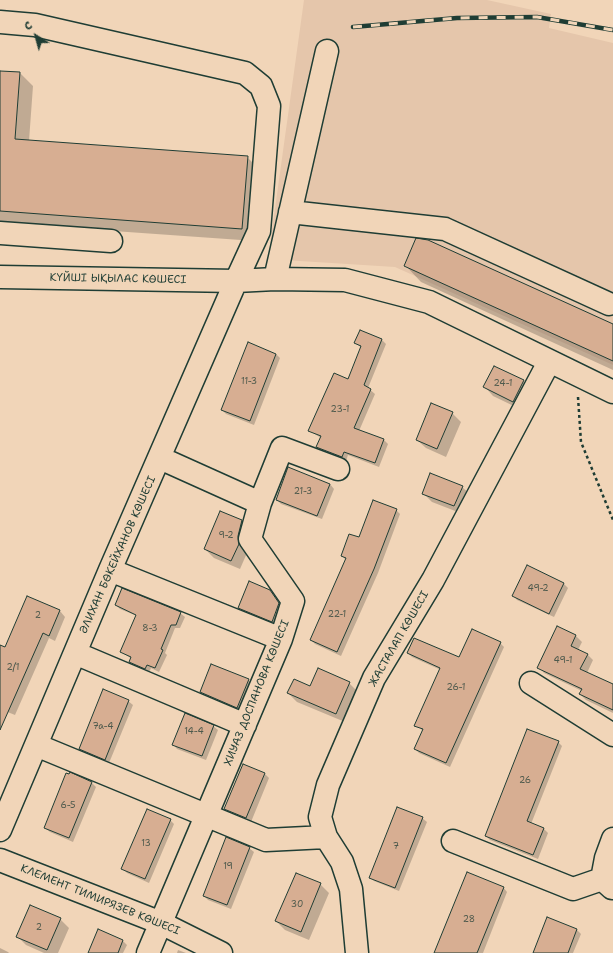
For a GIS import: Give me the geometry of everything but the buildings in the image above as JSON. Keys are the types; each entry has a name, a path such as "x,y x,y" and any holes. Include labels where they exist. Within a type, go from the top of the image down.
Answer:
{"street":[{"name":"ӘЛИХАН БӨКЕЙХАНОВ КӨШЕСI","path":"0,22 35,25 245,73 262,86 269,106 259,231 110,570 0,830"},
{"path":"275,279 327,51"},
{"path":"290,212 445,229 609,304"},
{"path":"0,233 111,241"},
{"name":"КҮЙШІ ЫҚЫЛАС КӨШЕСІ","path":"0,277 236,281 275,279 345,280 429,302 613,392"},
{"name":"ЖАСТАЛАП КӨШЕСІ","path":"357,953 351,889 342,862 326,837 320,817 328,785 374,678 433,580 549,362"},
{"name":"ХИУАЗ ДОСПАНОВА КӨШЕСІ","path":"148,953 281,639 293,601 250,539 260,503 282,448 338,469"},
{"path":"160,458 260,503"},
{"path":"110,570 281,639"},
{"path":"75,653 245,726"},
{"path":"531,683 613,735"},
{"path":"36,745 266,840 326,837"},
{"path":"453,841 573,889 608,884 606,858 613,838"},
{"name":"КЛЕМЕНТ ТИМИРЯЗЕВ КӨШЕСІ","path":"0,860 161,923 221,953"}],"path":[{"path":"577,375 581,442 613,520"}],"shaded area":[{"path":"304,0 487,0 551,14 549,28 613,43 613,365 395,267 268,259"}],"railway":[{"path":"353,27 457,18 537,17 613,30"}]}
